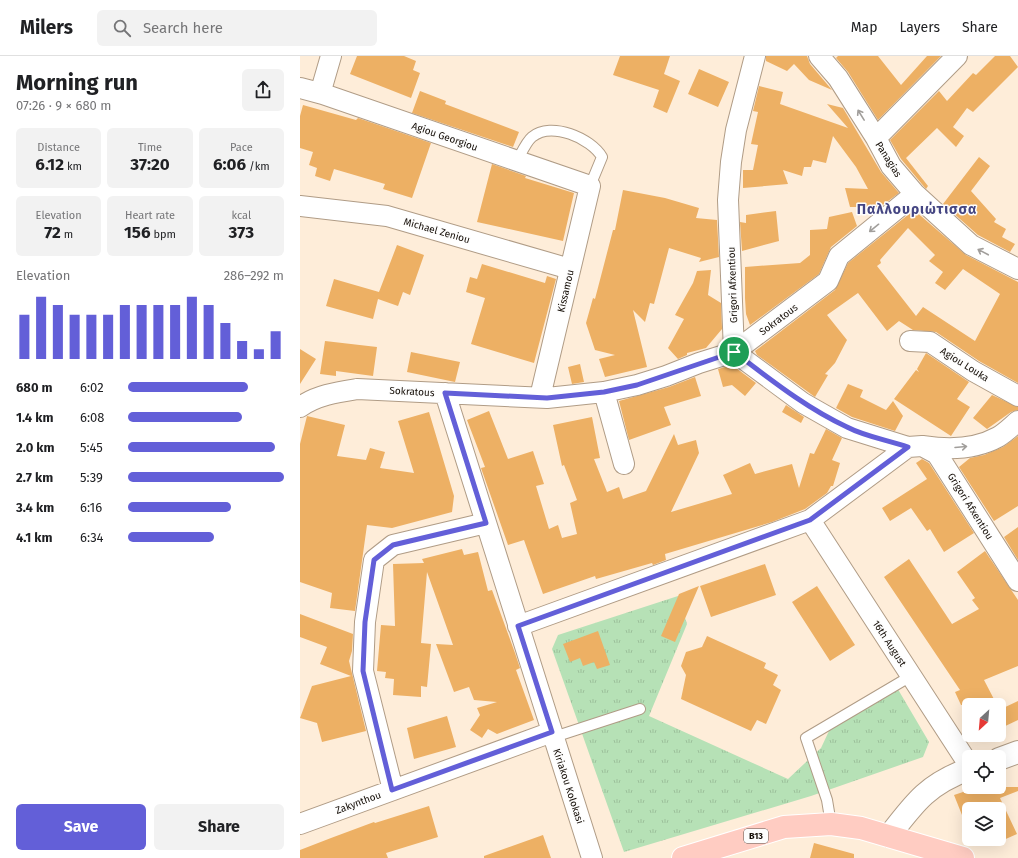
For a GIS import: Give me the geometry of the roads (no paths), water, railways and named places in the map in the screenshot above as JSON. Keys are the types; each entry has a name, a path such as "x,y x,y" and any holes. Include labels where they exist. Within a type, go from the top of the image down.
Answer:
{"main road":[{"path":"1006,756 1018,752"},
{"path":"889,836 910,808 926,792 948,777 962,772"},
{"name":"B13","path":"683,858 784,827 831,824 861,828 963,858"}],"street":[{"path":"323,94 322,87 331,56"},
{"name":"Grigori Afxentiou","path":"755,56 736,130 731,162 728,200 734,352 803,403 827,417 870,436 915,446 937,454 950,472 1018,581"},
{"name":"Panagias","path":"820,56 838,78 876,138 891,166 915,194 971,245 1018,269"},
{"path":"876,138 955,60 957,56"},
{"name":"Agiou Georgiou","path":"300,88 323,94 590,186"},
{"name":"Kissamou","path":"540,398 590,186"},
{"name":"Sokratous","path":"300,407 307,402 334,393 357,389 540,398 604,392 644,383 734,352 828,280 839,256 915,194"},
{"name":"Michael Zeniou","path":"300,206 387,216 570,269"},
{"name":"Agiou Louka","path":"910,341 930,342 973,371 1018,396"},
{"path":"604,392 624,464"},
{"name":"Kiriakou Kolokasi","path":"445,393 592,858"},
{"path":"518,626 810,520 915,446 942,449 973,446 999,437 1018,421"},
{"name":"16th August","path":"810,520 962,755"},
{"path":"392,790 363,671 365,622 374,560 393,545 486,523"},
{"name":"Zakynthou","path":"300,824 553,734"}],"lane":[{"path":"517,161 531,137 544,130 567,133 590,142 598,149 602,157 590,186"},
{"path":"831,824 827,800 806,738 911,676"},
{"path":"553,734 640,709"}],"district":[{"name":"Παλλουριώτισσα","path":"917,209"}]}
